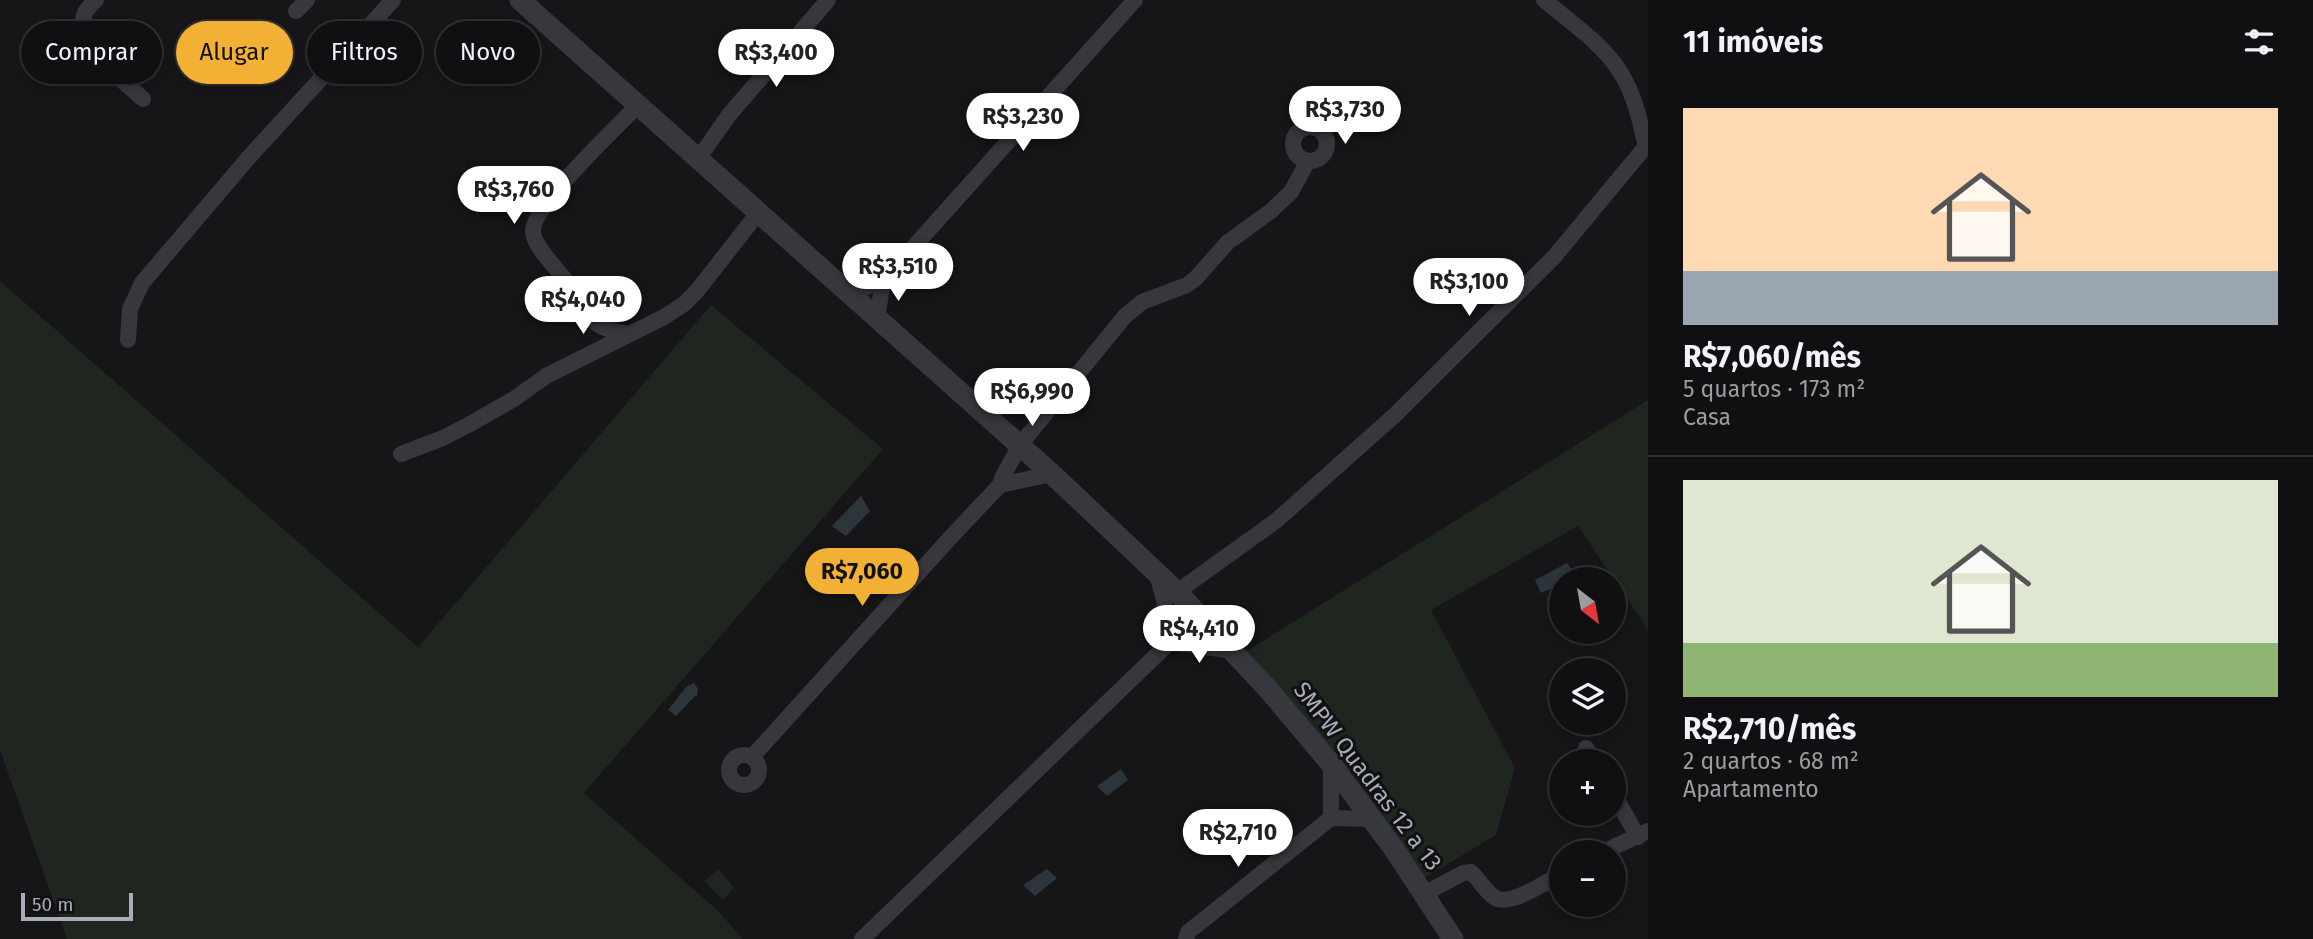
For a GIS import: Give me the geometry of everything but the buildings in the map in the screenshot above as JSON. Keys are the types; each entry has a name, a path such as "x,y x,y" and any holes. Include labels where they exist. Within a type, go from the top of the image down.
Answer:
{"street":[{"path":"96,0 85,13 83,23 87,42 94,53 143,99"},
{"path":"128,340 130,309 142,283 250,156 393,0"},
{"name":"SMPW Quadras 12 a 13","path":"520,0 1020,445 1177,592 1234,651 1331,764 1453,939"},
{"path":"698,159 729,115 828,0"},
{"path":"850,293 883,281 1135,0"},
{"path":"1177,592 1277,520 1396,414 1554,257 1647,146 1638,110 1621,73 1601,49 1544,0"},
{"path":"628,334 594,322 536,242 532,229 541,209 558,188 638,105"},
{"path":"752,757 1000,485 1020,445 1125,316 1142,302 1187,285 1196,278 1228,242 1281,203 1291,192 1308,161"},
{"path":"401,454 470,424 514,399 546,376 664,317 690,298 758,213"},
{"path":"877,319 883,281"},
{"path":"1000,485 1052,474"},
{"path":"1157,574 1170,642"},
{"path":"1170,642 1234,651"},
{"path":"862,939 1170,642"},
{"path":"1331,764 1331,818"},
{"path":"1626,811 1643,834 1626,842"},
{"path":"1186,939 1188,932 1331,818 1371,819"},
{"path":"1424,894 1463,873 1471,872 1492,897 1505,901 1549,880"}],"shaded area":[{"path":"0,281 418,647 711,305 883,449 584,793 717,910 743,939 67,939 0,750"},
{"path":"1648,400 1648,630 1626,597 1626,567 1606,567 1578,526 1431,610 1515,768 1496,835 1416,883 1239,656"},
{"path":"861,496 870,511 846,536 832,526"},
{"path":"1549,573 1549,589 1541,593 1535,580"},
{"path":"694,683 698,689 697,697 676,716 668,710 686,687"},
{"path":"1121,769 1128,780 1107,796 1097,786"},
{"path":"719,869 734,888 723,900 704,881"},
{"path":"1047,869 1057,878 1035,896 1023,885"}]}
